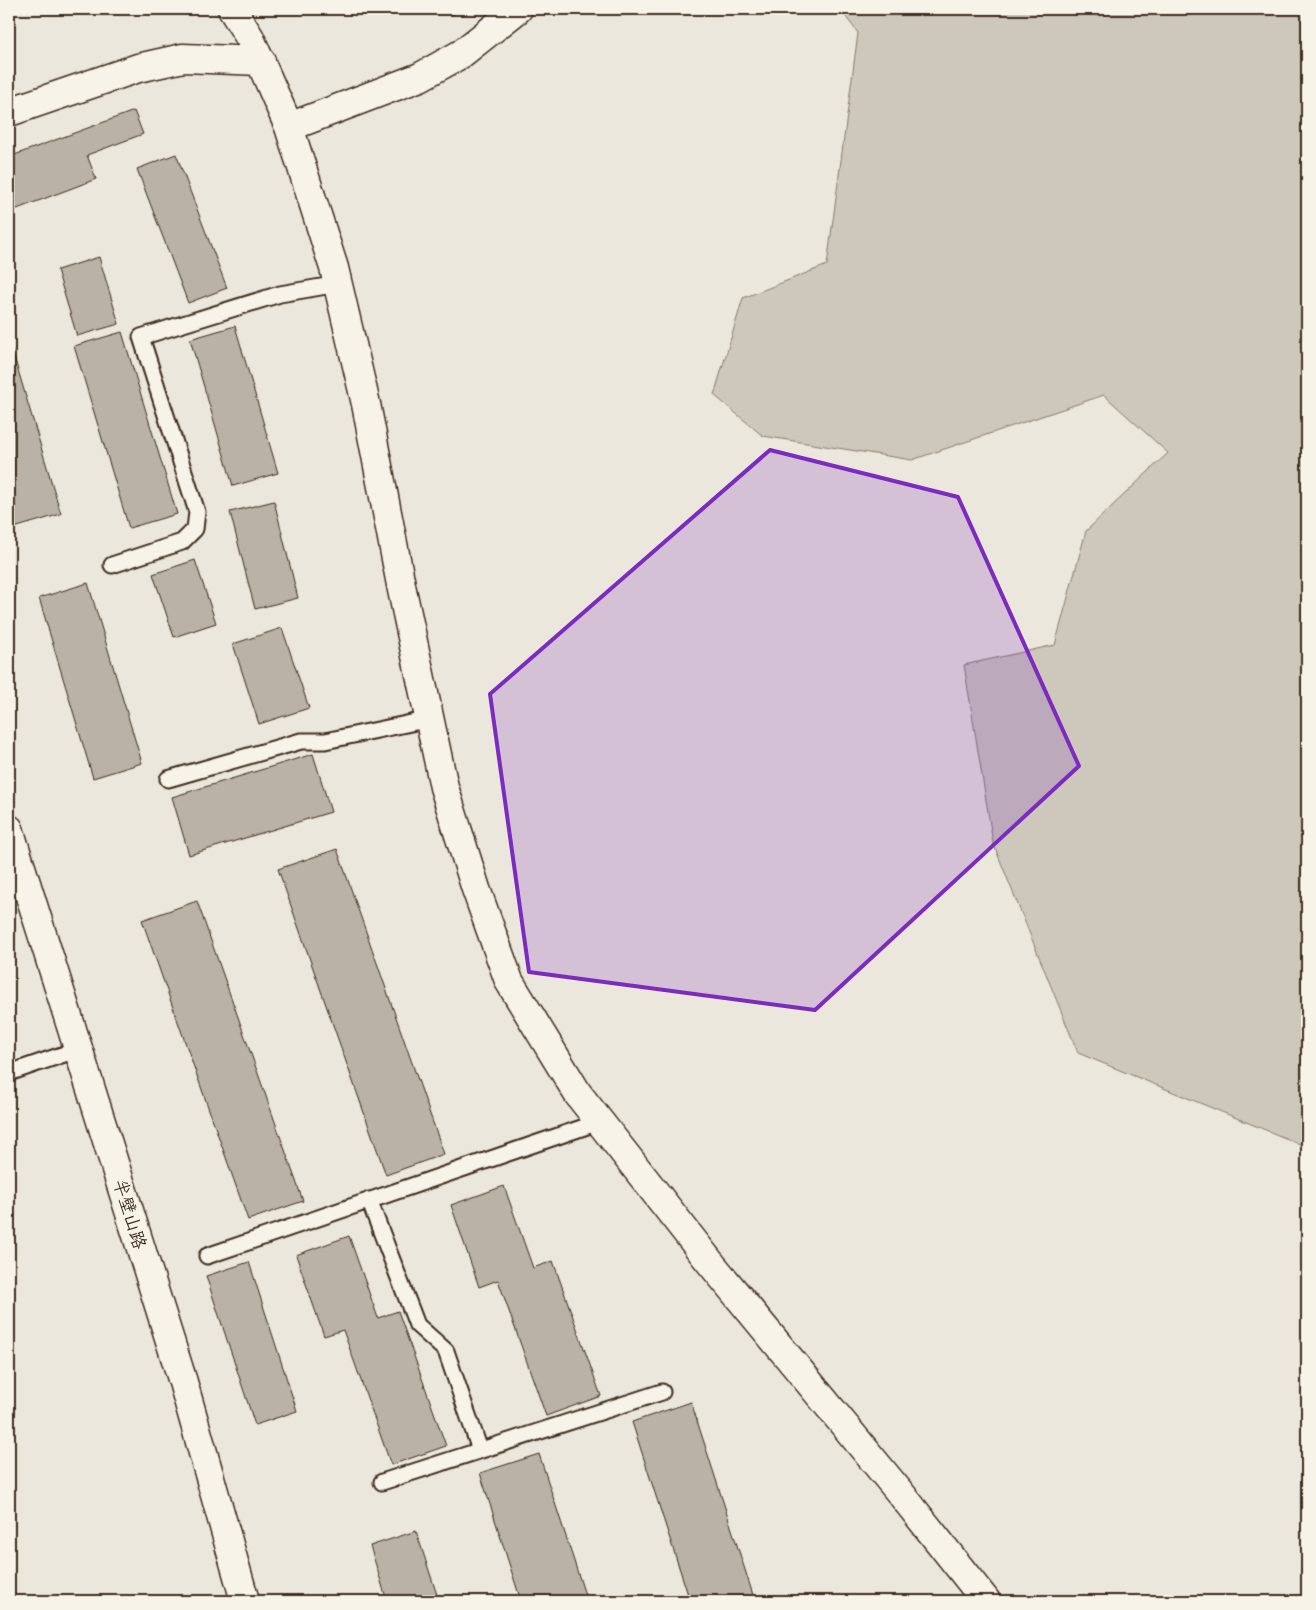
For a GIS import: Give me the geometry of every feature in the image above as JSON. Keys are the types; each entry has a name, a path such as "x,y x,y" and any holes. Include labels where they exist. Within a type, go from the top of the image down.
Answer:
{"street":[{"path":"232,9 261,60 289,126 338,284 366,404 402,590 447,797 476,889 510,981 578,1094 599,1122 709,1262 902,1495 986,1601"},
{"path":"289,126 420,77 461,54 518,9"},
{"path":"9,112 138,68 183,58 261,60"},
{"name":"半壁山路","path":"9,828 183,1382 245,1601"}],"lane":[{"path":"112,565 182,542 195,529 197,512 141,337 280,294 338,284"},
{"path":"168,779 301,741 325,741 430,719"},
{"path":"9,1072 78,1049"},
{"path":"207,1256 599,1122"},
{"path":"369,1200 417,1324 446,1351 480,1450"},
{"path":"382,1482 662,1392"}],"highlighted area":[{"path":"770,450 958,497 1079,766 815,1010 529,972 490,694"}],"shaded area":[{"path":"840,9 1307,9 1307,1147 1078,1053 993,843 964,665 1055,645 1086,531 1168,453 1104,395 912,460 763,436 714,395 743,298 827,265 858,33"}],"building":[{"path":"449,9 463,9 452,15"},
{"path":"134,111 143,134 87,155 96,179 9,212 9,157"},
{"path":"176,154 227,288 188,303 137,169"},
{"path":"99,257 119,324 77,336 57,270"},
{"path":"235,326 278,473 233,486 190,339"},
{"path":"122,332 177,514 129,528 74,346"},
{"path":"9,340 61,514 14,528 9,512"},
{"path":"274,501 298,598 255,609 230,512"},
{"path":"195,560 216,623 174,637 153,574"},
{"path":"88,583 142,763 93,778 39,598"},
{"path":"282,628 309,708 259,724 233,644"},
{"path":"313,754 331,812 189,855 172,797"},
{"path":"337,849 444,1154 386,1175 278,869"},
{"path":"197,901 303,1201 248,1220 142,920"},
{"path":"504,1186 533,1268 553,1261 601,1396 546,1416 498,1280 479,1287 451,1205"},
{"path":"349,1236 378,1318 398,1311 446,1446 391,1465 343,1330 324,1336 296,1255"},
{"path":"249,1262 297,1411 255,1425 206,1276"},
{"path":"691,1402 755,1601 690,1601 632,1422"},
{"path":"539,1454 587,1601 521,1601 480,1473"},
{"path":"416,1531 439,1601 387,1601 370,1546"}]}
